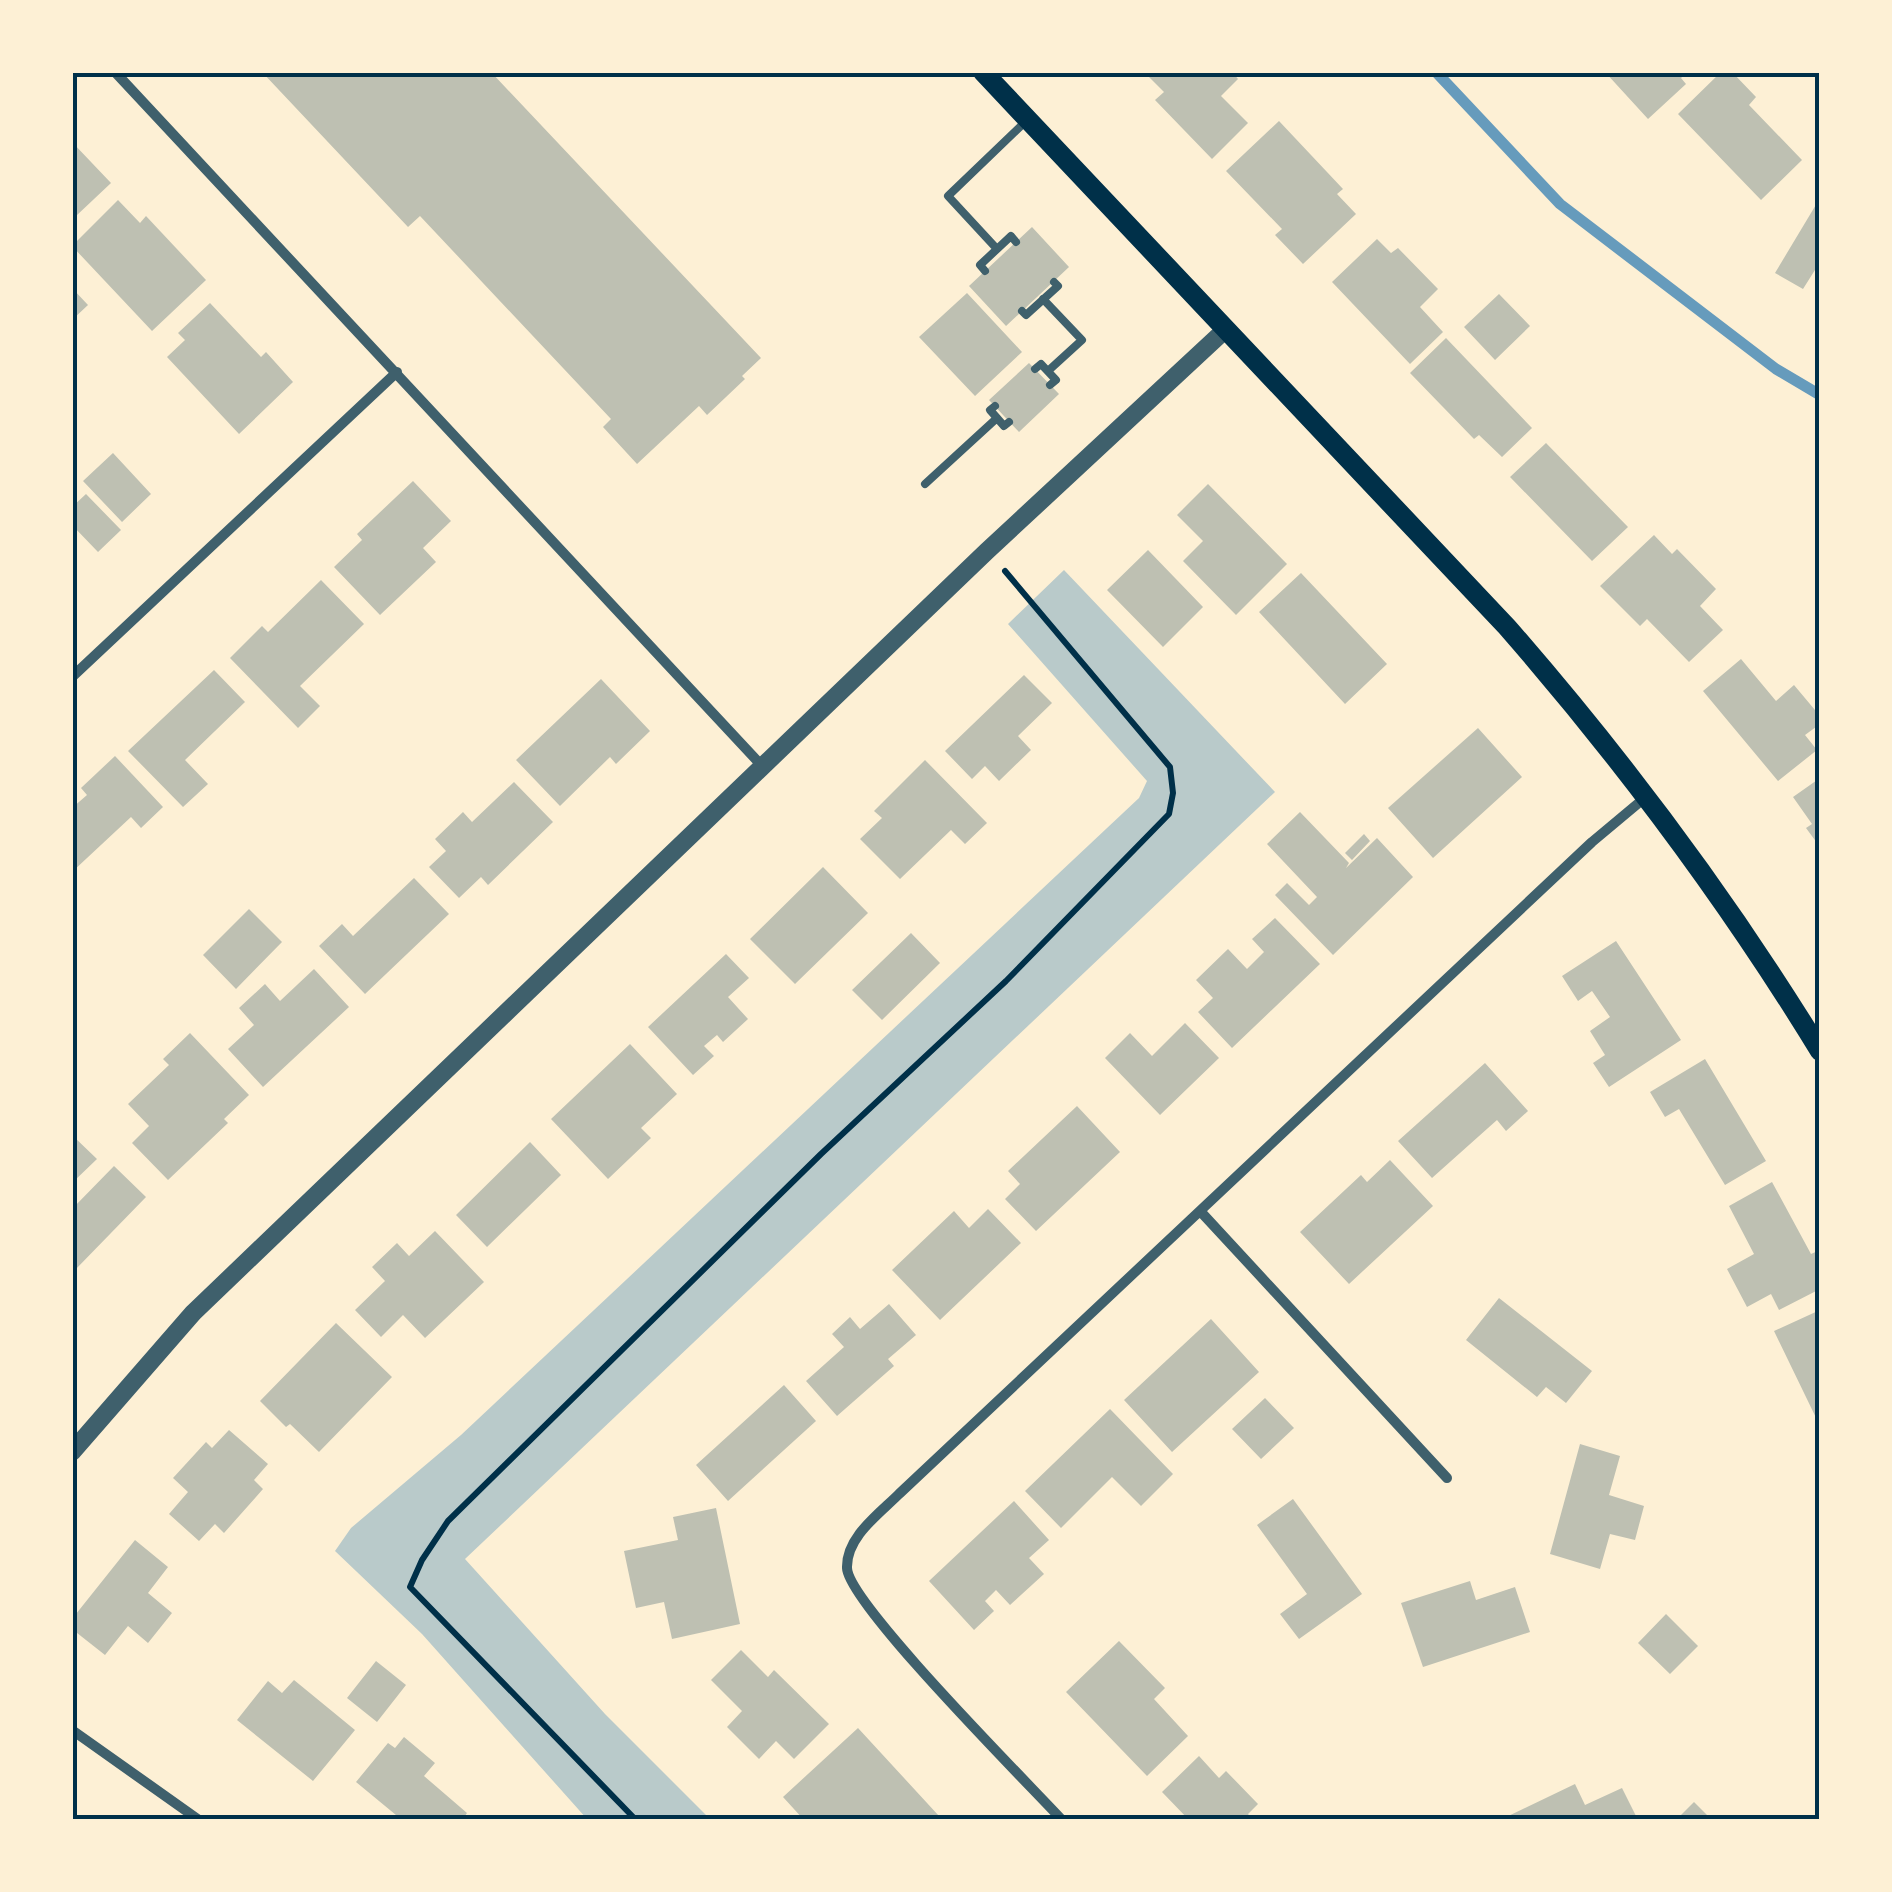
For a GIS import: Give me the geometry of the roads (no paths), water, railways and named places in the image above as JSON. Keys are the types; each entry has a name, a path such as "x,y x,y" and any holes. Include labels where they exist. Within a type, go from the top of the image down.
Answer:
{"main road":[{"path":"983,72 1507,626 1648,796 1771,972 1820,1050"}],"street":[{"path":"115,72 764,767"},
{"path":"72,1452 193,1313 988,551 1226,329"},
{"path":"72,677 397,372"},
{"path":"1062,1820 889,1635 848,1578 846,1563 851,1545 899,1494 1578,856 1648,796"},
{"path":"1201,1212 1447,1478"},
{"path":"72,1730 199,1820"}],"lane":[{"path":"997,249 948,196 1028,120"},
{"path":"985,271 980,265 997,249 1011,236 1016,242"},
{"path":"1022,311 1026,316 1044,300 1058,286 1054,282"},
{"path":"1044,300 1082,340 1048,371"},
{"path":"1035,369 1041,364 1056,380 1050,386"},
{"path":"994,406 990,410 996,418 1004,426 1009,422"},
{"path":"925,484 996,418"}],"waterway":[{"path":"1436,72 1560,204 1776,369 1820,395"}]}
